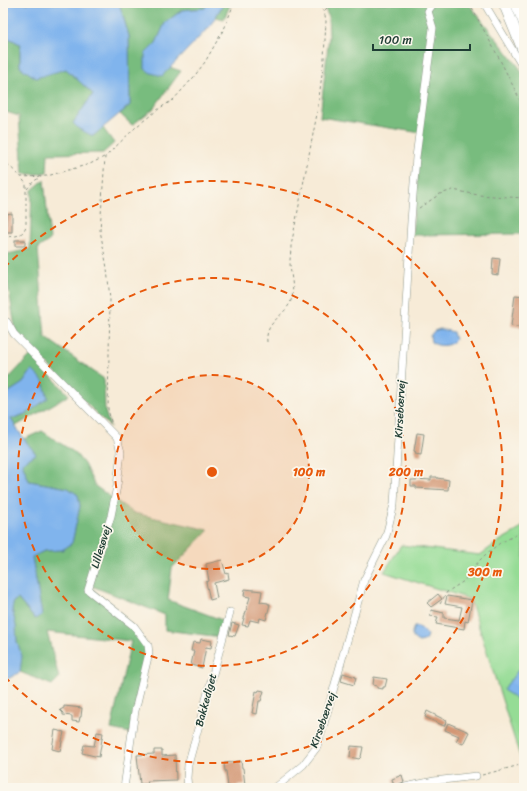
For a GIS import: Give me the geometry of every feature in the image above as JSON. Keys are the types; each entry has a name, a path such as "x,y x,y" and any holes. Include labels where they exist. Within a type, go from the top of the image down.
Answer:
{"highway":[{"path":"504,3 524,52"},
{"path":"516,3 524,22"}],"street":[{"name":"Kirsebærvej","path":"276,788 303,765 317,747 364,580 386,536 394,504 416,157 433,28 428,11 434,3"},
{"path":"484,3 524,69"},
{"name":"Lillesøvej","path":"7,322 14,334 117,438 121,452 117,486 111,516 88,590 134,626 148,645 149,654 135,711 124,788"},
{"name":"Bakkediget","path":"188,788 188,765 230,612"},
{"path":"400,788 434,781 476,776"}],"path":[{"path":"21,177 47,176 90,164 105,157 137,126 173,100 193,78 205,62 225,27 234,3"},
{"path":"266,342 266,334 270,326 281,315 290,302 293,291 290,261 291,246 317,114 324,58 326,21 324,10 317,6 278,3"},
{"path":"324,10 332,3"},
{"path":"470,3 500,58 524,108"},
{"path":"105,157 100,230 107,268 110,300 108,409 111,423"},
{"path":"3,160 21,177 26,184 27,190 26,226 24,232 18,236 3,237"},
{"path":"27,190 42,176"},
{"path":"412,213 440,194 452,190 478,195 524,198"},
{"path":"440,604 447,592 464,581 486,554 500,543 524,530"},
{"path":"476,776 524,764"}],"green space":[{"path":"119,3 207,3 205,8 182,10 165,23 156,43 145,54 162,76 169,67 181,71 153,109 132,125 120,114 130,105 129,36"},
{"path":"224,3 231,3 224,19 216,17"},
{"path":"306,3 468,3 519,67 524,76 524,234 412,235 421,133 320,117 329,36 328,15 322,4"},
{"path":"3,35 20,44 20,67 66,69 93,94 73,123 93,136 103,128 114,143 103,153 48,154 47,172 38,174 23,174 19,116 3,111"},
{"path":"44,180 50,240 38,248 45,337 104,379 105,411 110,427 16,333 3,255 30,249 32,190"},
{"path":"31,355 69,395 16,426 11,419 28,413 32,370 23,383 3,396 3,378 9,378"},
{"path":"42,431 75,453 84,464 95,486 134,513 209,530 172,568 168,600 225,621 221,637 165,630 165,615 87,584 132,627 146,645 146,654 130,733 111,729 131,641 47,632 59,678 52,685 20,672 21,658 12,609 14,601 17,598 35,619 42,615 32,557 44,551 62,550 72,543 80,506 78,495 68,488 29,481 22,463 36,454 24,439"},
{"path":"524,525 523,766 470,599 384,572 401,545 480,555"}],"water":[{"path":"3,3 119,3 129,36 130,105 93,136 79,129 73,123 93,94 66,69 36,78 20,67 20,44 3,35"},
{"path":"207,3 224,3 210,26 162,76 151,73 145,69 145,54 156,43 165,23 182,10 205,8"},
{"path":"440,329 453,332 455,340 450,344 443,346 431,342 430,336 434,331"},
{"path":"32,370 43,381 48,398 28,413 11,419 36,454 22,463 29,481 68,488 78,495 80,506 72,543 62,550 44,551 32,557 42,615 35,619 18,599 14,601 12,609 16,626 17,642 22,656 20,672 6,680 3,680 3,396 23,383"},
{"path":"414,627 420,628 427,635 424,641 419,642 413,638 412,632"},
{"path":"524,667 524,707 517,699 503,690 519,669"}],"building":[{"path":"12,213 12,232 6,232 6,214"},
{"path":"15,240 25,240 25,246 15,246"},
{"path":"493,258 500,259 498,275 492,274"},
{"path":"515,295 524,296 524,328 511,326"},
{"path":"417,433 424,434 421,455 415,454 416,452 414,451"},
{"path":"431,477 449,480 448,490 416,488 416,486 411,486 411,480 431,480"},
{"path":"222,560 229,579 214,583 217,598 210,600 206,582 209,581 206,564"},
{"path":"245,589 262,591 260,602 270,604 266,620 260,618 259,622 250,620 248,626 242,625 250,597 244,596"},
{"path":"438,594 442,599 431,607 427,603"},
{"path":"447,596 472,600 468,622 465,621 464,629 436,624 438,617 430,616 431,610 444,613 444,618 459,620 462,607 445,604"},
{"path":"232,623 239,625 235,636 229,635"},
{"path":"201,639 212,641 211,648 206,647 202,668 191,665 194,651 191,651 193,642 200,643"},
{"path":"343,673 356,677 354,685 341,681"},
{"path":"374,677 387,679 383,689 377,688 377,686 373,685"},
{"path":"259,690 264,691 261,701 259,701 257,714 252,713 256,691 258,692"},
{"path":"64,706 82,708 79,722 72,721 72,716 63,715 60,710 64,708"},
{"path":"427,711 447,721 444,726 425,717"},
{"path":"448,723 469,732 463,744 456,741 459,736 445,730"},
{"path":"55,730 64,732 60,751 52,749"},
{"path":"97,732 103,733 99,757 82,753 84,745 94,746"},
{"path":"351,746 363,747 361,757 359,759 350,757"},
{"path":"154,750 162,750 162,756 175,755 176,780 147,781 148,784 140,784 137,755 154,754"},
{"path":"241,761 245,785 228,787 224,763"},
{"path":"402,775 404,782 394,786 392,779"}]}
